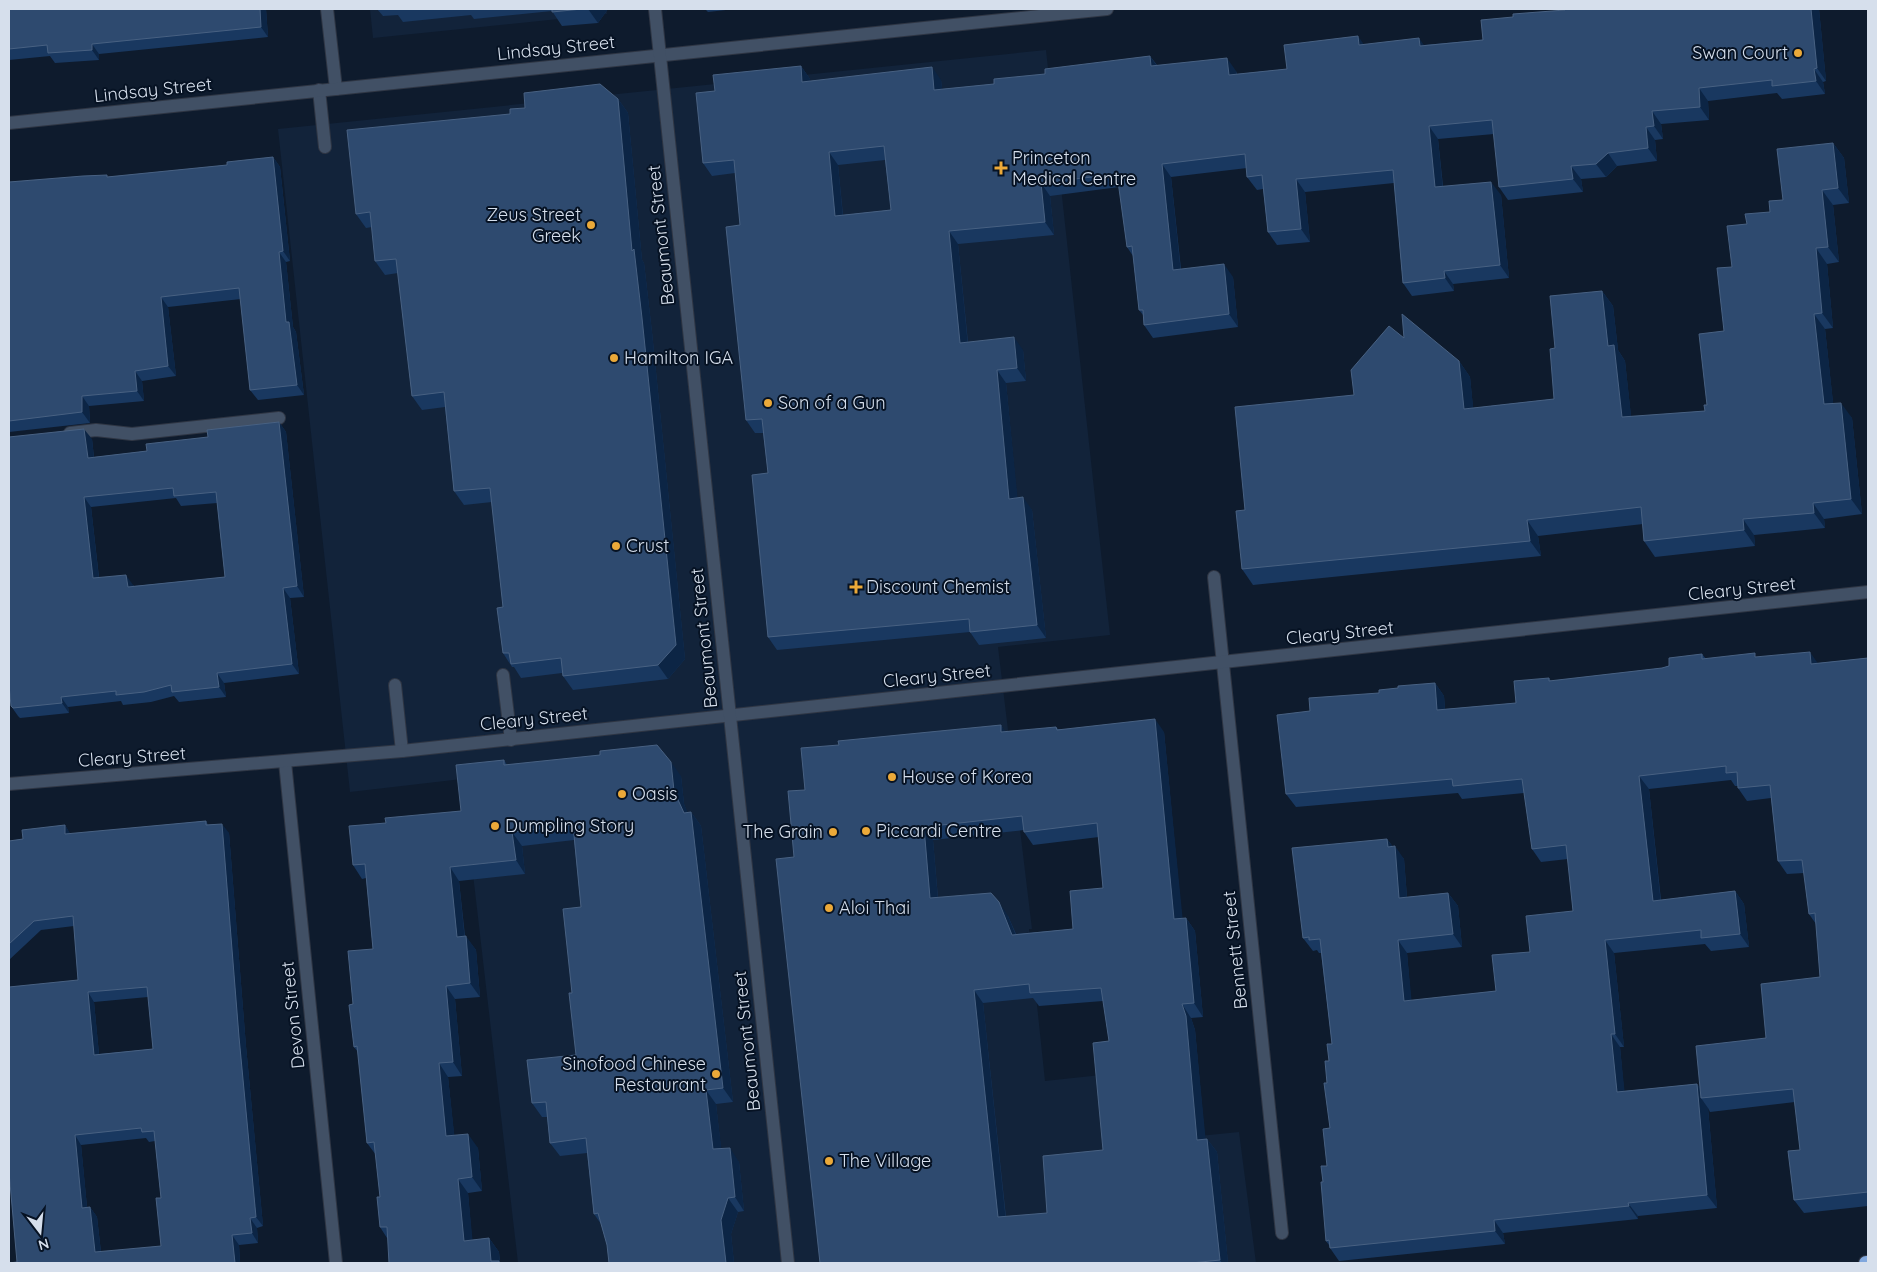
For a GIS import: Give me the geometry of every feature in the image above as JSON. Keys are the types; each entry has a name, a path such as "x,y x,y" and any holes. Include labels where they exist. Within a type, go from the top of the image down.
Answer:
{"street":[{"path":"327,9 336,89"},
{"name":"Beaumont Street","path":"655,9 788,1263"},
{"name":"Lindsay Street","path":"9,123 1107,9"},
{"path":"319,90 325,147"},
{"path":"57,434 96,430 132,434 279,418"},
{"name":"Bennett Street","path":"1214,576 1282,1233"},
{"name":"Cleary Street","path":"9,784 402,752 1223,664 1868,592"},
{"path":"503,675 511,740"},
{"path":"395,685 402,752"},
{"name":"Devon Street","path":"285,762 336,1263"}],"shaded area":[{"path":"370,9 606,9 607,14 373,38"},
{"path":"1046,50 1110,635 998,647 1032,929 1029,929 1045,1081 1101,1075 1108,1145 1239,1132 1256,1263 518,1263 462,779 350,792 278,129"}],"building":[{"path":"9,9 260,9 261,27 92,44 92,50 48,53 47,45 9,49"},
{"path":"552,9 582,9 552,12"},
{"path":"1811,9 1817,68 1814,69 1816,81 1772,86 1772,80 1699,88 1700,107 1652,111 1654,126 1646,127 1648,148 1608,153 1596,164 1571,166 1573,179 1499,187 1492,120 1429,126 1435,187 1491,182 1500,265 1444,271 1445,278 1403,283 1393,170 1296,179 1301,229 1268,232 1262,175 1247,177 1245,154 1162,164 1173,270 1224,264 1229,314 1144,325 1143,310 1139,310 1132,246 1127,247 1117,174 1041,183 1045,222 949,231 960,343 1014,337 1017,368 997,370 1009,499 1023,497 1037,625 970,632 969,619 768,637 752,475 768,473 762,419 746,420 726,227 740,225 734,160 703,163 696,93 715,91 713,75 801,66 802,82 932,67 934,90 994,84 994,79 1045,74 1045,69 1150,56 1151,66 1227,58 1229,75 1287,69 1284,45 1358,36 1359,45 1419,38 1420,46 1483,40 1481,20 1513,17 1513,14 1565,10","holes":["884,146 891,210 835,216 829,152"]},
{"path":"600,84 618,99 632,251 634,249 676,645 658,665 563,676 561,658 511,664 509,653 503,653 497,608 503,607 490,488 454,491 444,392 412,396 396,259 375,261 370,212 356,214 347,130 510,114 510,109 525,108 524,93"},
{"path":"1833,143 1838,188 1822,190 1828,247 1816,248 1822,313 1814,314 1824,404 1841,403 1851,499 1813,503 1814,513 1743,519 1744,530 1644,541 1641,507 1527,520 1530,541 1242,569 1236,511 1245,510 1235,407 1354,395 1351,370 1389,326 1404,338 1402,314 1459,361 1464,409 1554,399 1550,349 1555,348 1550,296 1602,291 1608,346 1614,345 1622,417 1705,411 1704,405 1707,405 1699,334 1724,331 1717,268 1732,267 1727,226 1747,224 1745,214 1770,212 1769,201 1783,200 1777,149"},
{"path":"273,157 283,251 279,252 286,322 289,322 297,385 250,390 239,288 161,297 168,366 135,371 137,391 82,396 82,412 9,421 9,182 83,176 107,175 107,177 227,165 227,162"},
{"path":"279,422 297,586 283,588 292,664 217,673 219,687 172,692 171,685 144,692 116,695 116,691 61,697 62,703 13,708 11,706 9,685 9,437 84,429 88,458 147,451 146,444 208,437 207,430","holes":["173,488 174,496 216,492 225,577 128,587 126,575 93,578 84,497"]},
{"path":"1810,652 1811,664 1868,658 1868,1192 1794,1200 1788,1151 1800,1150 1793,1089 1701,1098 1696,1046 1766,1038 1761,984 1820,977 1815,913 1809,914 1802,860 1778,861 1770,785 1738,788 1737,772 1726,773 1726,766 1639,776 1653,901 1735,891 1740,934 1701,938 1701,930 1605,940 1615,1034 1611,1034 1617,1092 1697,1084 1707,1195 1628,1203 1629,1206 1494,1220 1495,1231 1330,1248 1329,1240 1326,1241 1321,1166 1327,1166 1323,1129 1330,1128 1324,1083 1327,1083 1325,1061 1329,1061 1327,1044 1332,1044 1320,939 1309,940 1309,937 1303,938 1292,848 1387,839 1388,847 1395,846 1399,898 1448,893 1453,934 1398,940 1404,1001 1496,991 1492,955 1530,952 1526,916 1573,911 1566,845 1532,849 1522,779 1453,786 1452,779 1286,794 1277,715 1310,711 1309,698 1379,693 1379,690 1398,688 1398,686 1435,683 1437,710 1516,703 1514,681 1549,678 1549,681 1662,668 1669,666 1669,658 1702,654 1702,659 1755,653 1755,657"},
{"path":"1155,719 1174,919 1186,918 1194,1003 1182,1004 1186,1016 1197,1140 1207,1139 1220,1260 1191,1263 820,1263 776,859 794,857 788,791 805,790 801,748 839,745 838,741 1001,725 1001,732 1056,727 1057,730","holes":["1022,816 1024,832 1097,823 1103,888 1070,891 1073,929 1012,935 999,902 991,893 930,898 924,827","1029,984 1030,993 1101,988 1109,1041 1093,1043 1103,1150 1043,1156 1047,1213 998,1217 974,990"]},
{"path":"657,745 671,762 674,791 684,813 691,812 723,1088 706,1090 713,1149 730,1148 735,1197 728,1198 721,1220 726,1263 609,1263 607,1245 598,1213 594,1214 586,1138 550,1143 546,1102 532,1103 527,1060 576,1055 569,993 572,993 563,909 581,907 573,825 512,832 516,860 450,867 457,937 466,936 470,983 446,986 453,1062 439,1063 446,1136 468,1134 472,1177 458,1179 464,1241 489,1238 491,1261 499,1261 499,1263 389,1263 387,1227 380,1227 377,1197 380,1197 374,1142 367,1143 357,1046 354,1047 349,1005 353,1004 348,951 373,949 365,864 353,865 349,826 386,823 385,818 461,811 456,765 504,760 504,765 600,755 600,751"},
{"path":"206,821 206,825 222,824 256,1217 250,1218 252,1233 232,1235 235,1263 9,1263 17,1262 9,1172 9,987 78,980 73,916 34,921 9,944 9,841 23,839 22,830 65,825 65,834","holes":["147,987 153,1049 94,1055 88,992","141,1128 142,1132 154,1131 161,1198 156,1198 161,1246 95,1252 90,1207 82,1208 75,1135"]}],"place":[{"name":"Swan Court","path":"1798,53"},
{"name":"Princeton Medical Centre","path":"1001,168"},
{"name":"Zeus Street Greek","path":"591,225"},
{"name":"Hamilton IGA","path":"614,358"},
{"name":"Son of a Gun","path":"768,403"},
{"name":"Crust","path":"616,546"},
{"name":"Discount Chemist","path":"856,587"},
{"name":"House of Korea","path":"892,777"},
{"name":"Oasis","path":"622,794"},
{"name":"Dumpling Story","path":"495,826"},
{"name":"Piccardi Centre","path":"866,831"},
{"name":"The Grain","path":"833,832"},
{"name":"Aloi Thai","path":"829,908"},
{"name":"Sinofood Chinese Restaurant","path":"716,1074"},
{"name":"The Village","path":"829,1161"}]}
